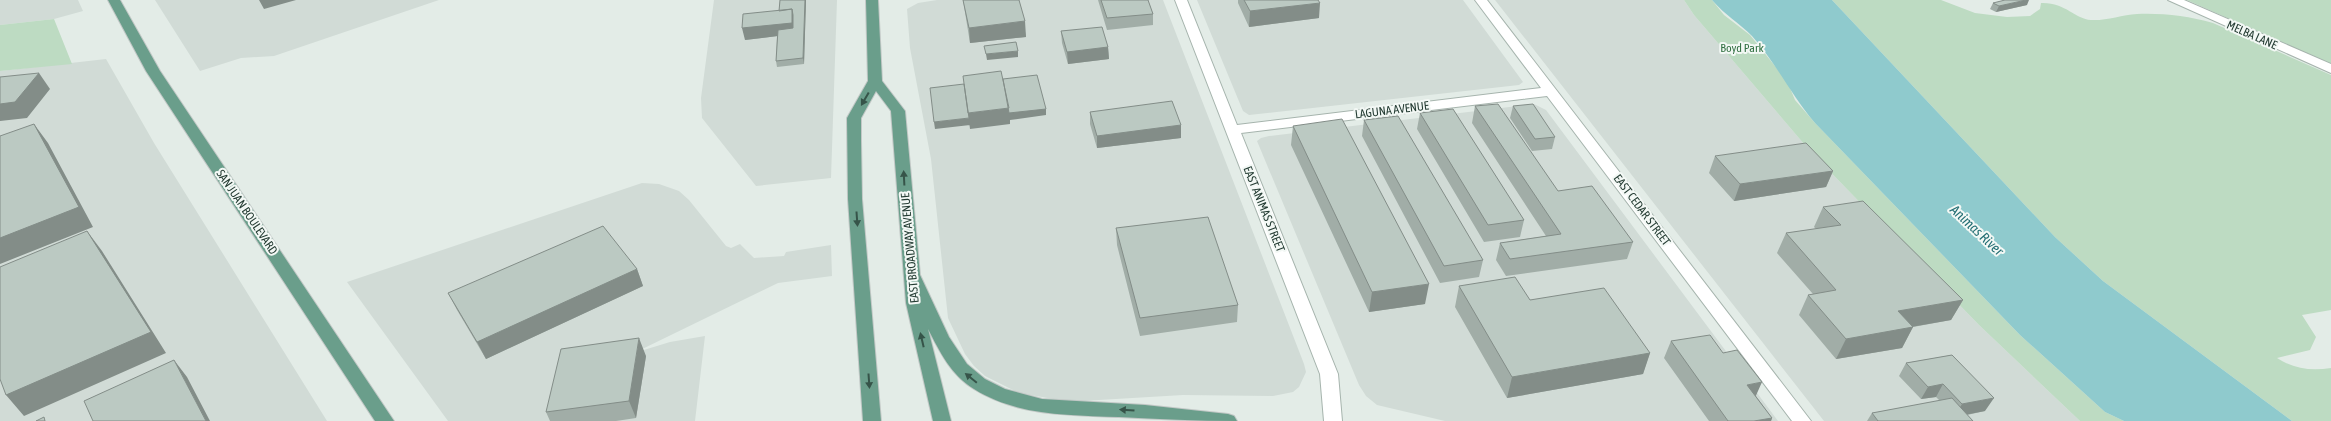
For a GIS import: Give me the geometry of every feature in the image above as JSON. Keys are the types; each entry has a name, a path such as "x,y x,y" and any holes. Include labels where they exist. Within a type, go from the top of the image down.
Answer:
{"main road":[{"name":"SAN JUAN BOULEVARD","path":"114,0 153,71 385,421"},
{"path":"872,0 875,81 854,118 855,199 872,421"},
{"name":"EAST BROADWAY AVENUE","path":"875,81 898,111 914,303 942,421"},
{"path":"910,272 960,368 983,387 1002,396 1035,405 1135,411 1228,421"}],"street":[{"name":"EAST ANIMAS STREET","path":"1181,0 1329,374 1333,401 1332,421"},
{"name":"EAST CEDAR STREET","path":"1481,0 1802,421"},
{"name":"MELBA LANE","path":"2174,0 2331,69"},
{"name":"LAGUNA AVENUE","path":"1233,130 1551,91"}],"shaded area":[{"path":"0,0 78,0 83,11 54,19 0,25"},
{"path":"155,0 439,0 274,56 241,58 200,71"},
{"path":"714,0 837,0 831,178 756,186 702,118 701,98"},
{"path":"937,0 1163,0 1304,364 1306,372 1299,387 1293,392 1273,396 1183,395 1082,401 1059,400 1019,393 985,376 974,366 965,354 948,318 931,159 910,48 907,9 918,3"},
{"path":"1197,0 1463,0 1523,82 1519,85 1249,115 1243,111"},
{"path":"1495,0 1684,0 1694,15 1810,151 1979,325 2080,421 1824,421"},
{"path":"106,59 154,143 327,421 0,421 0,71"},
{"path":"1534,104 1546,110 1778,421 1445,421 1377,405 1366,396 1359,385 1257,141 1269,136"},
{"path":"642,183 659,184 679,191 689,200 726,246 731,248 740,244 754,258 784,256 786,252 831,245 832,276 778,283 634,353 670,342 705,336 695,421 448,421 347,282"}],"green space":[{"name":"Boyd Park","path":"1684,0 1712,0 1724,15 1750,35 1787,81 1795,100 1815,123 2020,335 2105,412 2124,421 2080,421 1979,325 1810,151 1694,15"},
{"path":"1832,0 1941,0 1975,13 2007,17 2030,16 2040,9 2041,3 2049,3 2091,20 2137,14 2185,17 2213,23 2331,75 2331,310 2302,315 2316,337 2310,350 2277,358 2290,365 2303,368 2331,368 2331,421 2292,421 2103,281 2055,237"},
{"path":"2187,0 2331,0 2331,64"},
{"path":"54,19 72,64 0,71 0,25"}],"water":[{"name":"Animas River","path":"1712,0 1832,0 2055,237 2103,281 2292,421 2124,421 2105,412 2020,335 1815,123 1752,36"}],"building":[{"path":"780,0 805,0 803,58 776,61 778,30 793,28 792,9 779,11"},
{"path":"963,0 1019,0 1025,21 969,28"},
{"path":"1101,0 1148,0 1153,14 1107,18"},
{"path":"1244,0 1318,0 1320,3 1250,11"},
{"path":"2005,0 2026,0 1999,6 1993,3"},
{"path":"792,9 792,23 742,28 743,14"},
{"path":"1102,27 1108,47 1067,52 1061,31"},
{"path":"1016,42 1018,51 986,54 984,46"},
{"path":"1001,71 1009,108 968,113 963,76"},
{"path":"39,73 15,102 0,104 0,77"},
{"path":"1037,75 1046,109 1009,113 1003,79"},
{"path":"964,84 969,118 934,122 930,88"},
{"path":"1172,101 1181,125 1097,136 1090,112"},
{"path":"1498,104 1558,191 1592,186 1633,242 1510,259 1500,243 1561,234 1475,106"},
{"path":"1533,104 1555,137 1535,139 1513,106"},
{"path":"1453,109 1524,220 1488,225 1420,113"},
{"path":"1398,116 1483,260 1444,266 1364,120"},
{"path":"1342,119 1429,284 1372,292 1293,126"},
{"path":"34,124 79,207 0,238 0,136"},
{"path":"1806,143 1833,171 1740,184 1715,156"},
{"path":"1863,201 1963,300 1898,311 1913,327 1846,339 1808,295 1836,290 1786,233 1841,225 1823,207"},
{"path":"1208,217 1238,305 1140,318 1116,228"},
{"path":"603,226 637,269 477,342 448,293"},
{"path":"87,231 151,332 6,395 0,379 0,267"},
{"path":"1515,277 1530,300 1604,288 1650,353 1512,377 1459,286"},
{"path":"1710,335 1723,353 1737,350 1762,382 1747,385 1772,418 1754,421 1728,421 1671,341"},
{"path":"639,338 629,401 546,412 561,349"},
{"path":"1952,355 1994,398 1962,404 1943,384 1928,387 1906,363"},
{"path":"174,360 206,421 93,421 84,401"},
{"path":"1952,398 1973,421 1878,421 1872,413"},
{"path":"44,417 45,421 36,421"}]}
